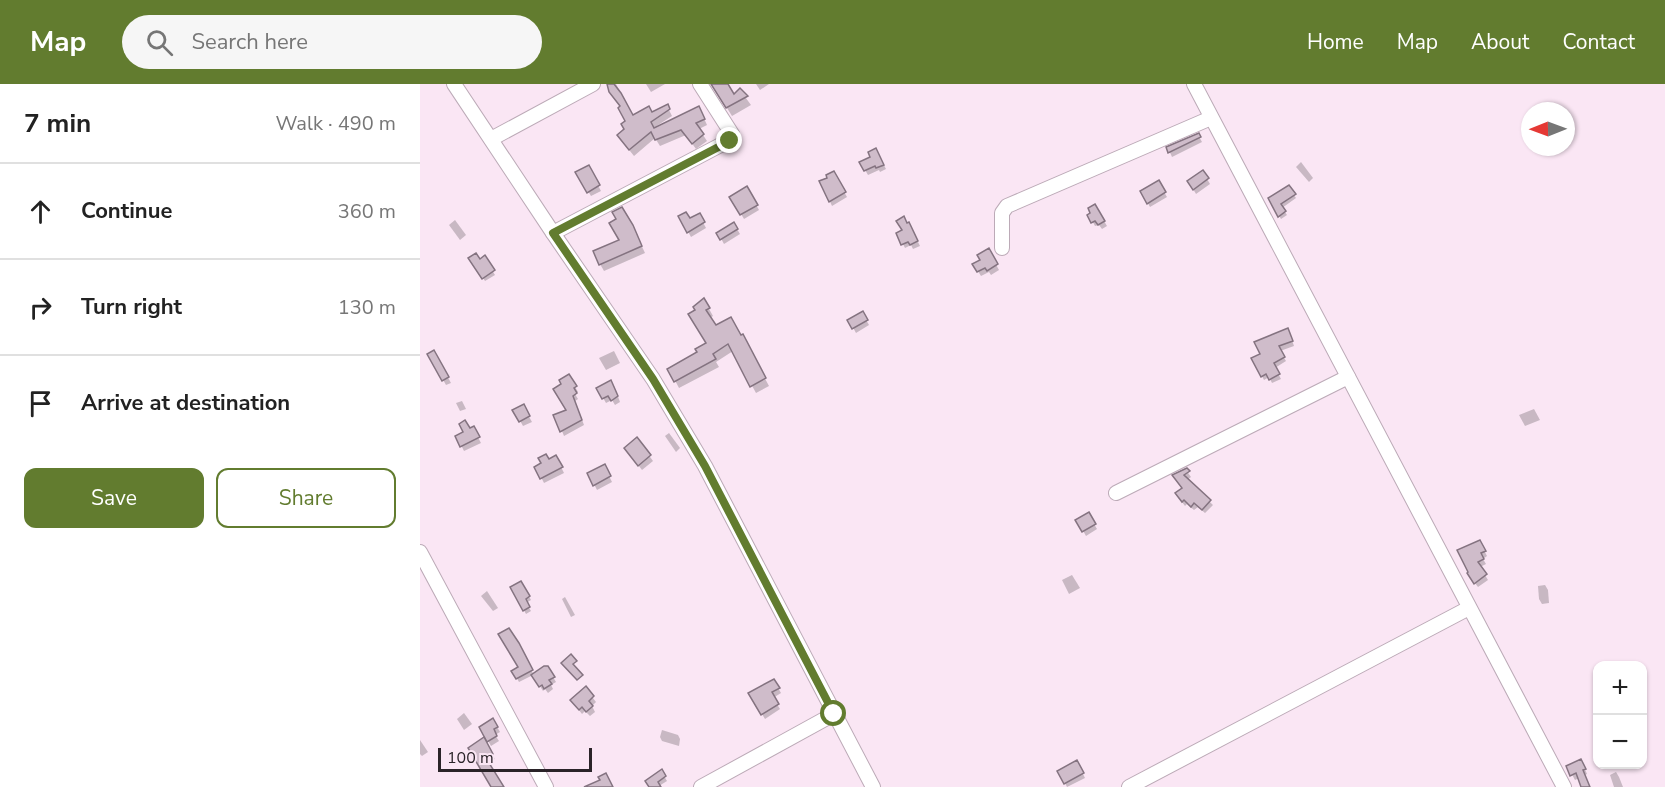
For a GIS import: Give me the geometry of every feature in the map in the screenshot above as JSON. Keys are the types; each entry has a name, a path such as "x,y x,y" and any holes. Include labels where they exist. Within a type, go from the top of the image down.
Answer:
{"street":[{"path":"454,84 653,379 705,466 873,787"},
{"path":"491,140 593,84"},
{"path":"553,233 732,139 732,134 700,84"},
{"path":"1194,84 1564,787"},
{"path":"1002,248 1002,213 1007,206 1212,118"},
{"path":"1116,493 1348,377"},
{"path":"420,552 546,787"},
{"path":"1129,787 1469,608"},
{"path":"700,787 834,714"}],"building":[{"path":"607,84 614,84 633,115 649,106 652,112 668,104 670,109 651,122 654,128 699,106 705,119 696,123 704,134 692,144 681,130 655,140 651,132 629,150 617,135 624,129 621,124 625,121 618,108 620,106 609,92"},
{"path":"711,84 728,84 734,94 740,88 748,96 726,108"},
{"path":"1199,133 1201,137 1168,153 1166,147"},
{"path":"876,148 884,165 864,171 859,162 870,157 868,152"},
{"path":"589,165 600,185 587,193 575,172"},
{"path":"1203,170 1209,178 1193,190 1187,181"},
{"path":"834,171 846,192 829,202 819,181 827,178 826,175"},
{"path":"1159,180 1166,192 1147,204 1140,191"},
{"path":"1289,185 1296,194 1281,204 1286,211 1278,217 1268,198"},
{"path":"747,186 758,205 740,215 729,197"},
{"path":"1095,204 1105,221 1098,225 1095,221 1091,223 1087,215 1090,213 1088,208"},
{"path":"622,207 642,246 599,265 593,251 619,240 609,223 616,219 612,212"},
{"path":"686,212 690,218 700,213 705,222 687,233 678,216"},
{"path":"904,216 918,241 910,245 908,242 901,245 896,233 902,230 896,221"},
{"path":"734,222 738,229 720,240 716,233"},
{"path":"989,248 998,264 987,271 985,268 977,272 972,264 980,260 977,255"},
{"path":"476,253 480,259 485,255 495,270 482,279 468,258"},
{"path":"704,298 710,308 706,310 716,325 731,317 741,335 743,334 766,378 750,387 728,344 713,354 716,359 674,382 667,369 697,352 695,349 706,343 688,314 695,310 693,307"},
{"path":"863,311 868,320 852,329 847,320"},
{"path":"1288,328 1293,341 1279,346 1285,357 1274,363 1280,374 1269,380 1266,374 1261,377 1251,358 1260,354 1254,342"},
{"path":"434,350 449,377 442,381 427,354"},
{"path":"569,374 577,386 574,388 577,393 573,396 582,420 560,432 553,415 566,410 553,389 561,384 559,380"},
{"path":"611,380 618,396 611,401 608,396 602,399 596,388"},
{"path":"524,404 530,416 519,422 512,410"},
{"path":"465,420 470,428 474,426 480,437 460,447 455,436 463,432 459,424"},
{"path":"637,437 651,455 638,466 624,448"},
{"path":"546,454 549,459 556,455 563,467 540,479 534,467 541,463 538,458"},
{"path":"605,464 611,476 593,486 587,473"},
{"path":"1187,468 1190,471 1184,475 1211,500 1202,510 1194,503 1191,507 1184,500 1182,502 1175,493 1182,488 1172,475"},
{"path":"1089,512 1096,524 1082,532 1075,520"},
{"path":"1480,540 1486,551 1481,553 1484,559 1478,562 1487,574 1474,584 1457,550"},
{"path":"521,581 530,596 526,599 530,607 523,611 510,587"},
{"path":"509,628 533,670 516,679 511,671 518,667 498,634"},
{"path":"571,654 577,661 573,664 583,675 577,680 561,663"},
{"path":"544,666 548,666 555,677 549,680 552,684 544,689 542,685 539,687 531,675"},
{"path":"774,679 780,688 772,692 779,704 761,715 748,693"},
{"path":"586,686 594,696 589,701 593,706 586,712 582,707 579,710 570,700"},
{"path":"493,718 498,727 494,729 497,736 487,742 479,727"},
{"path":"484,737 493,754 486,758 504,787 491,787 468,748"},
{"path":"1581,759 1590,787 1581,787 1576,773 1570,776 1566,766"},
{"path":"1077,760 1084,773 1064,784 1057,771"},
{"path":"662,769 666,776 658,782 661,787 649,787 645,781"},
{"path":"606,773 613,787 584,787 600,780 598,777"}],"route":[{"path":"730,141 553,233 653,379 705,466 834,714"}]}
